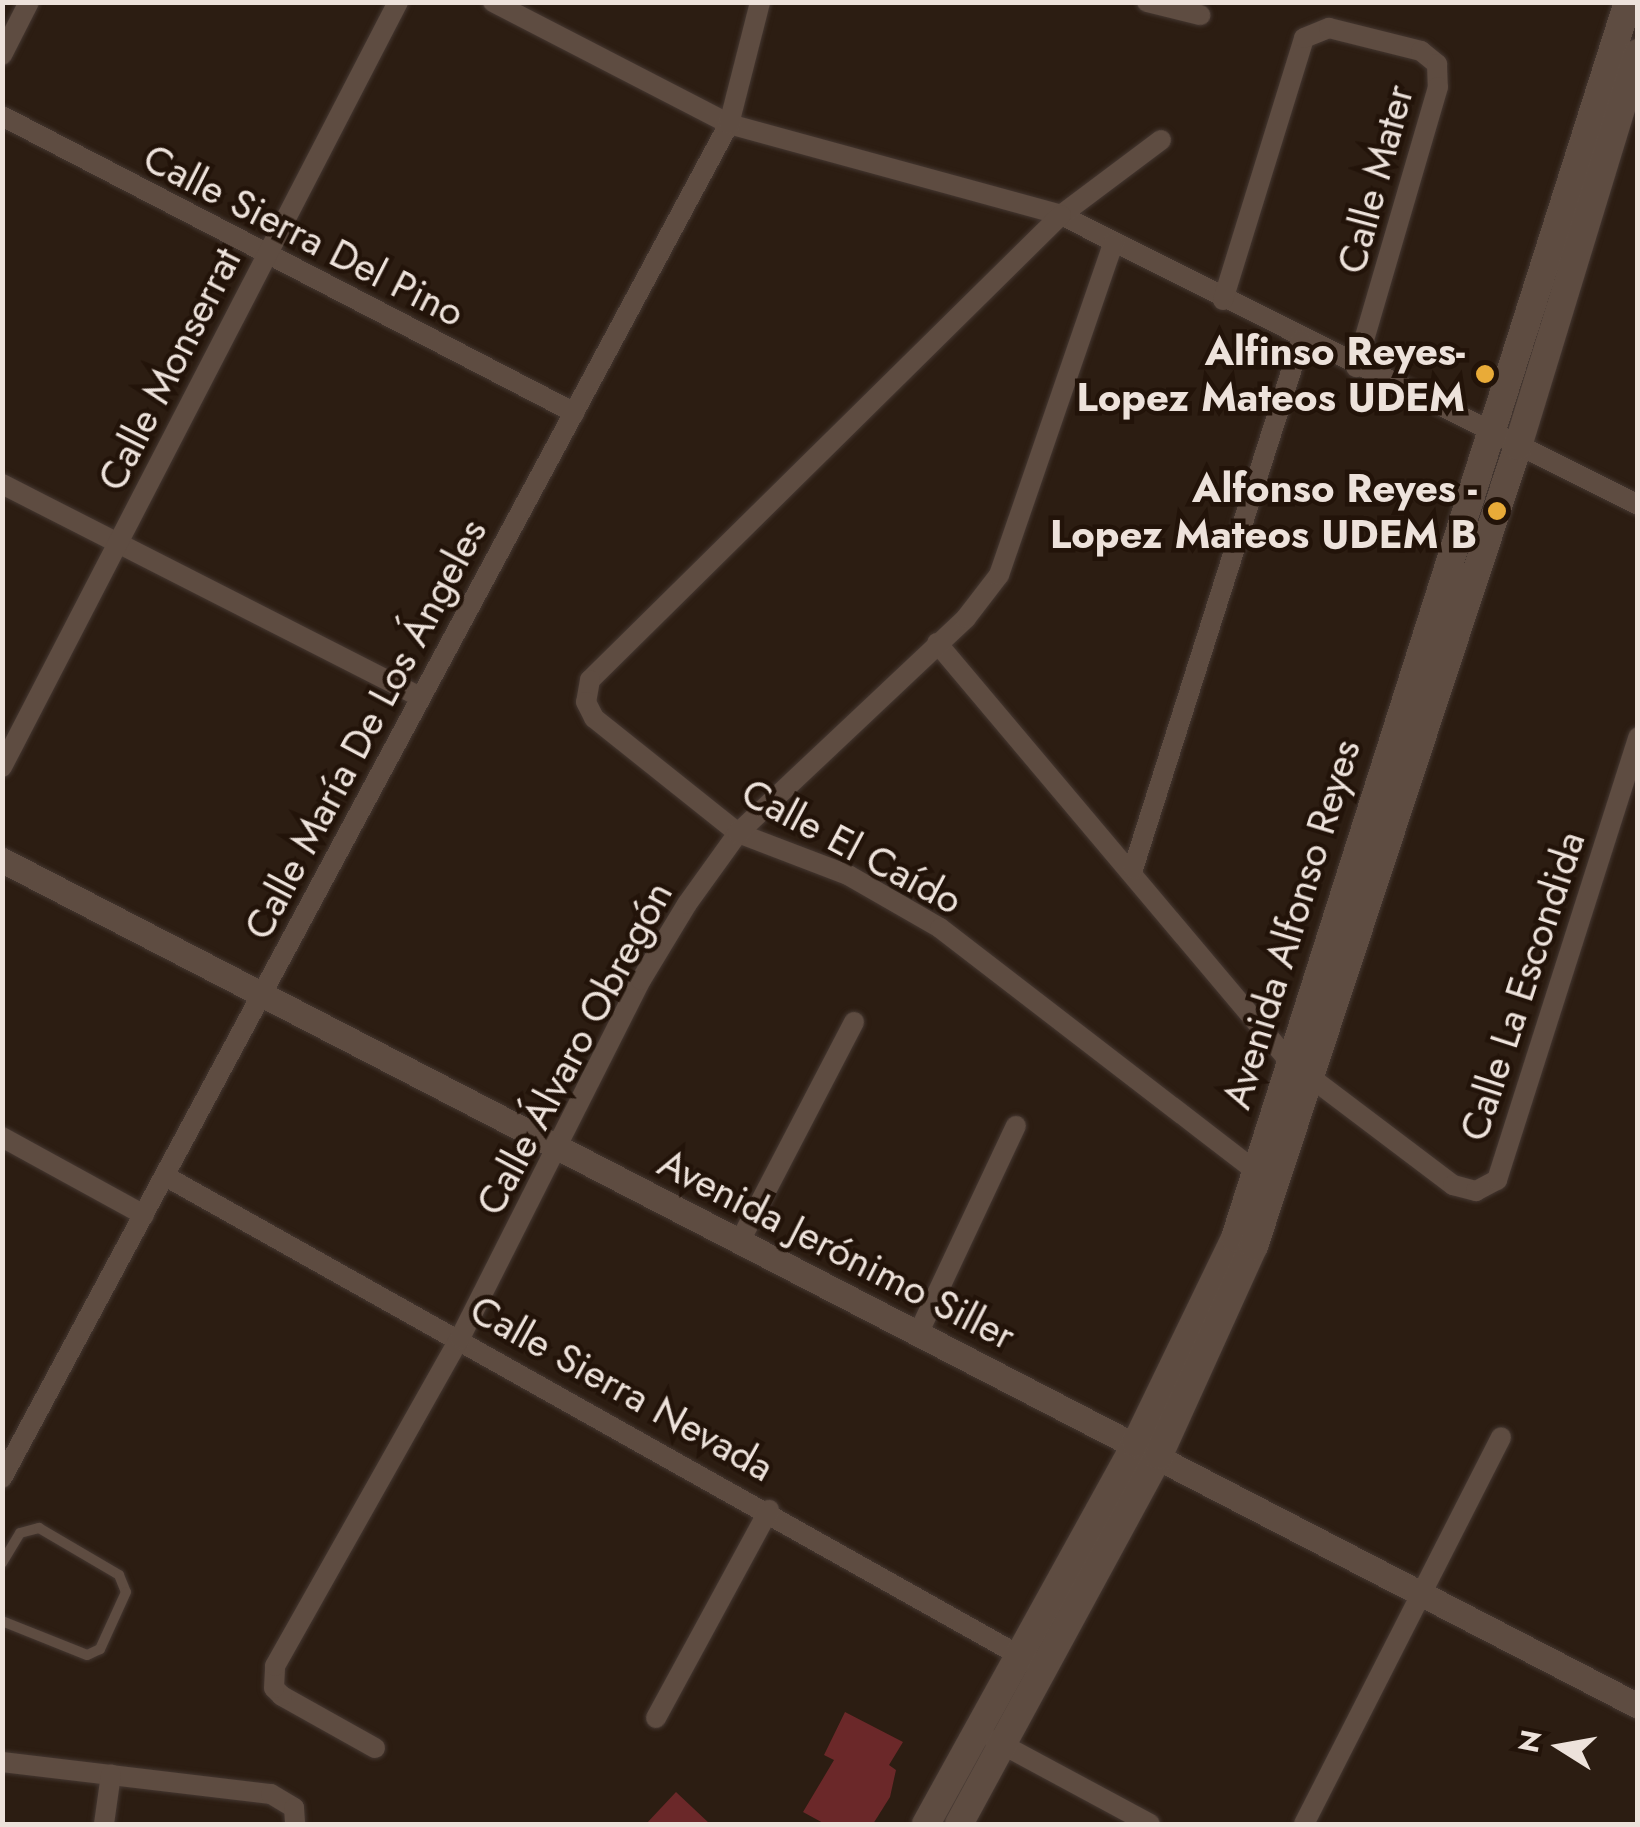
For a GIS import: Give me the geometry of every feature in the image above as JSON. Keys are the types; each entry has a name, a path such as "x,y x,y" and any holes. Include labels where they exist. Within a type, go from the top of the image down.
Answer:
{"main road":[{"name":"Avenida Alfonso Reyes","path":"926,1824 988,1737 1254,1246 1300,1068 1488,429 1628,2"},
{"name":"Avenida Alfonso Reyes","path":"1147,1449 1300,1068 1518,446 1638,53"},
{"name":"Avenida Alfonso Reyes","path":"959,1824 988,1737"}],"street":[{"path":"2,55 29,2"},
{"name":"Calle Monserrat","path":"2,767 398,2"},
{"path":"494,2 729,124 1061,215 1301,340 1638,505"},
{"name":"Calle María De Los Ángeles","path":"2,1478 729,124 760,2"},
{"path":"1147,2 1200,16"},
{"name":"Calle Mater","path":"1222,300 1304,38 1329,28 1421,51 1437,64 1438,87 1356,366"},
{"name":"Calle Sierra Del Pino","path":"2,116 575,413"},
{"path":"1061,215 1160,140"},
{"name":"Calle El Caído","path":"1061,215 590,680 586,702 594,718 738,833 848,875 940,928 1256,1171"},
{"name":"Calle Álvaro Obregón","path":"375,1748 282,1696 274,1688 275,1666 460,1338 642,980 738,833 937,644 999,575 1113,243"},
{"path":"1133,869 1301,340"},
{"path":"2,484 420,697"},
{"name":"Calle La Escondida","path":"937,644 1300,1068 1454,1185 1476,1191 1497,1180 1638,737"},
{"name":"Avenida Jerónimo Siller","path":"2,860 1638,1706"},
{"path":"740,1240 854,1022"},
{"path":"918,1334 1016,1126"},
{"path":"2,1137 144,1214"},
{"name":"Calle Sierra Nevada","path":"165,1176 768,1510 1030,1661"},
{"path":"1304,1824 1425,1594 1501,1438"},
{"path":"656,1718 768,1510"},
{"path":"988,1737 1150,1824"},
{"path":"2,1762 271,1794 294,1808 295,1824"},
{"path":"104,1824 111,1774"}],"lane":[{"path":"2,1562 20,1533 39,1528 119,1575 126,1592 100,1649 86,1655 2,1621"}],"building":[{"path":"845,1712 903,1742 889,1765 896,1770 890,1797 873,1824 825,1824 803,1812 834,1760 824,1755"},
{"path":"676,1792 710,1824 646,1824"}],"place":[{"name":"Alfinso Reyes- Lopez Mateos UDEM","path":"1485,374"},
{"name":"Alfonso Reyes - Lopez Mateos UDEM B","path":"1497,511"}]}
